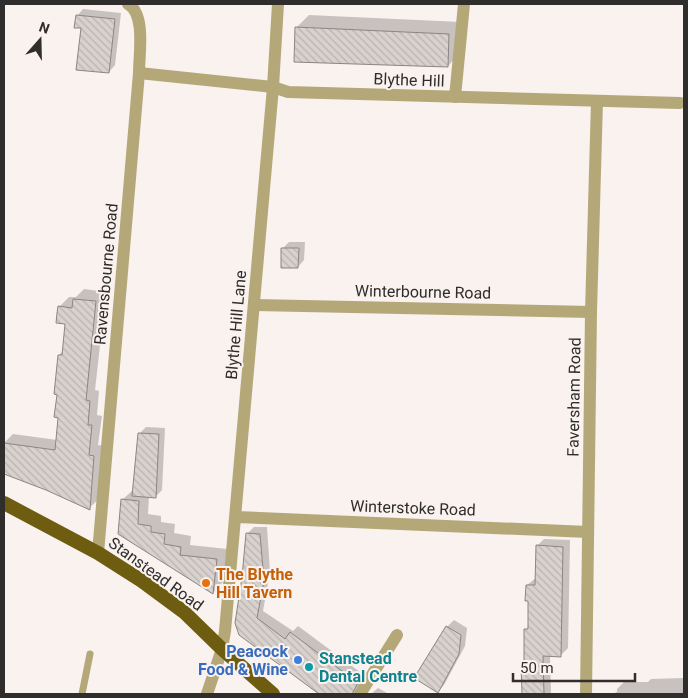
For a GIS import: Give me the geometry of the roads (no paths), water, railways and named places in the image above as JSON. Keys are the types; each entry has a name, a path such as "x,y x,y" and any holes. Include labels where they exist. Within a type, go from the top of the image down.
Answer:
{"highway":[{"name":"Stanstead Road","path":"4,504 98,553 142,581 184,612 272,694"}],"street":[{"name":"Ravensbourne Road","path":"98,553 139,73 140,20 134,7 128,4"},
{"name":"Blythe Hill Lane","path":"207,694 222,649 225,631 255,305 278,4"},
{"path":"455,97 464,4"},
{"name":"Blythe Hill","path":"139,73 273,87 288,92 680,103"},
{"name":"Faversham Road","path":"586,694 591,312 597,101"},
{"name":"Winterbourne Road","path":"255,305 591,312"},
{"name":"Winterstoke Road","path":"236,517 588,532"},
{"path":"360,694 397,635"}],"lane":[{"path":"82,694 90,654"}],"place":[{"name":"The Blythe Hill Tavern","path":"206,583"},
{"name":"Peacock Food & Wine","path":"298,660"},
{"name":"Stanstead Dental Centre","path":"309,667"}]}
